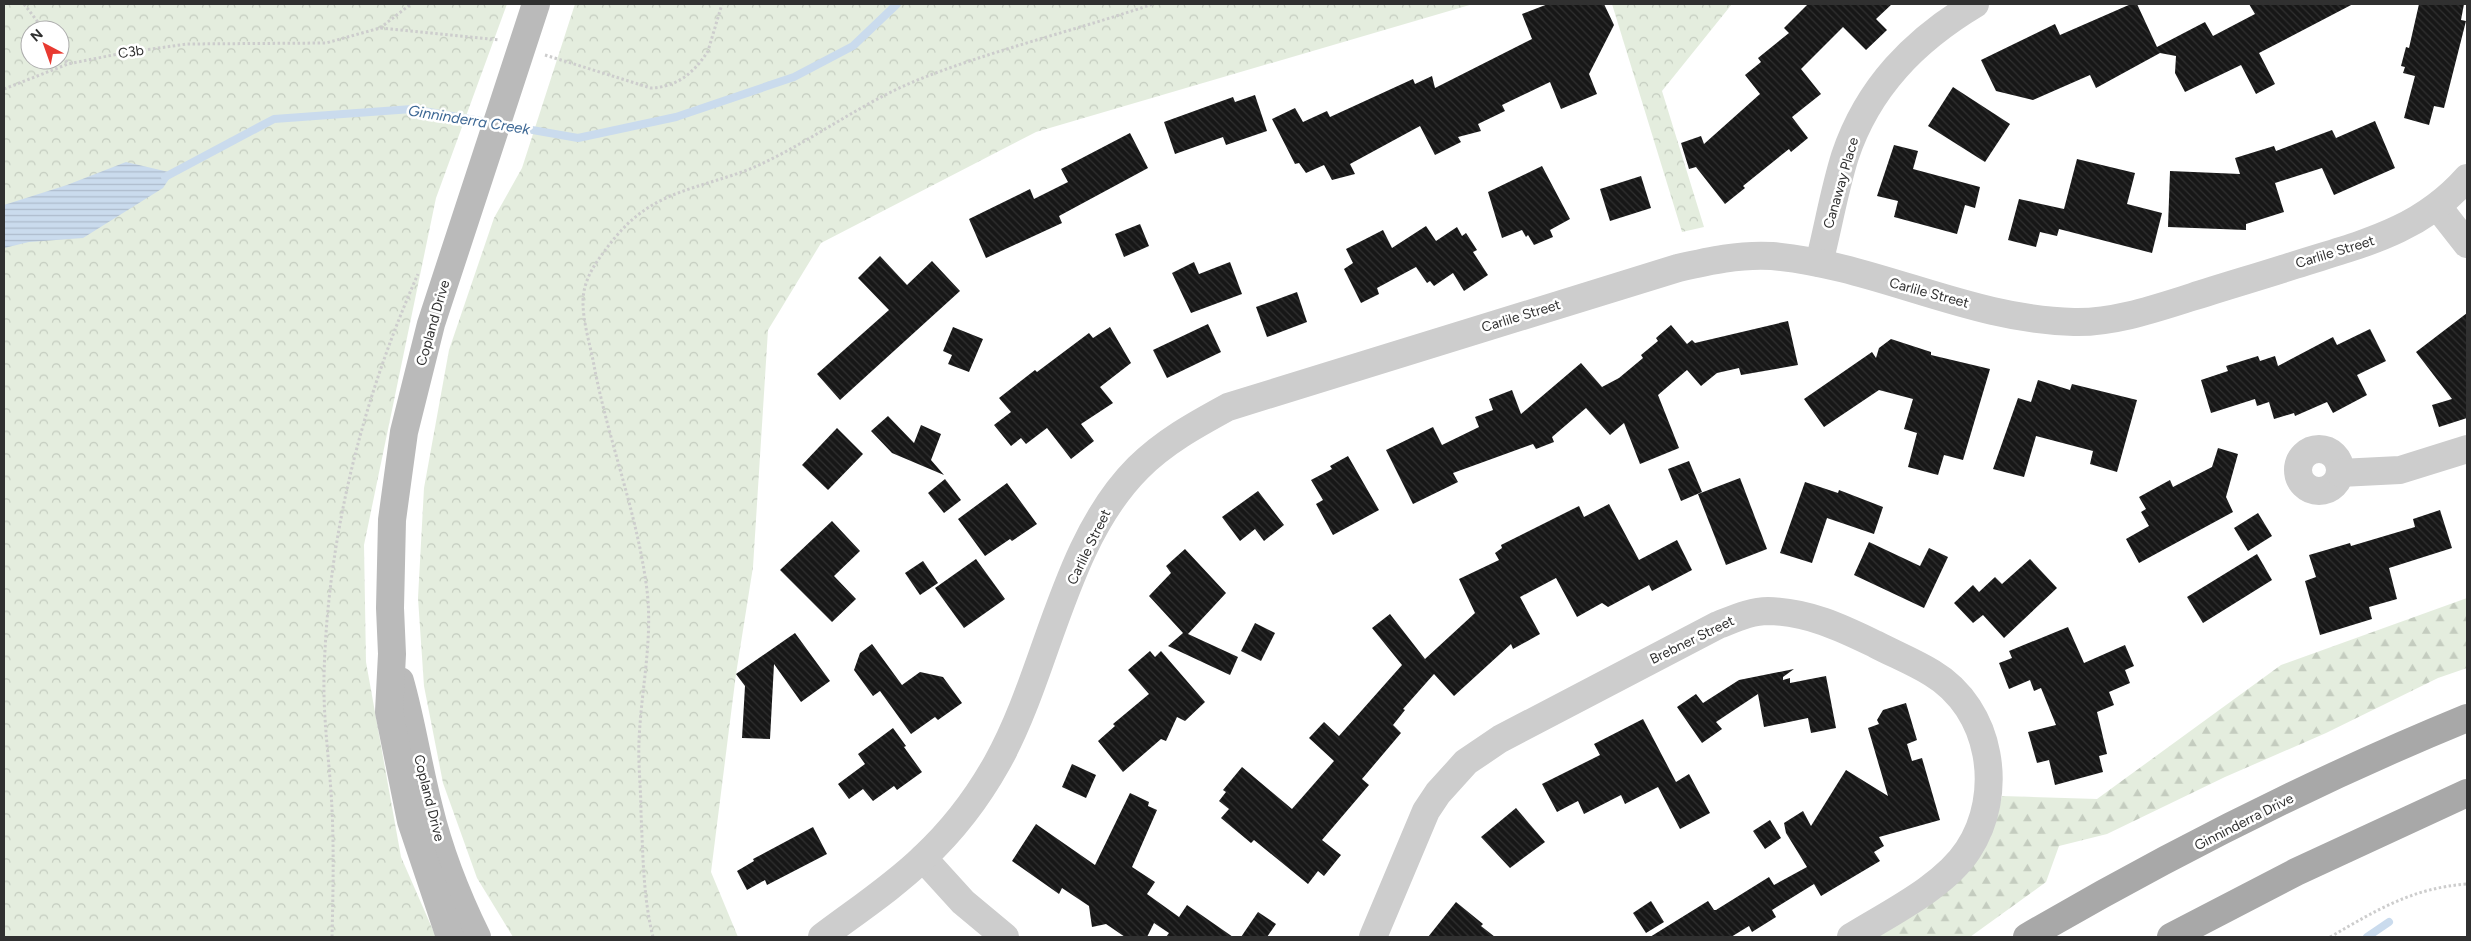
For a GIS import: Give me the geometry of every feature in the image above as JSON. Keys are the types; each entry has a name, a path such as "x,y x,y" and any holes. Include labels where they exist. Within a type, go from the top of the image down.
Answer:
{"main road":[{"name":"Copland Drive","path":"450,937 411,821 392,654 390,608 392,520 404,432 431,324 535,5"},
{"name":"Copland Drive","path":"399,711 453,888 477,937"},
{"name":"Ginninderra Drive","path":"2027,937 2259,813 2467,718"},
{"path":"2171,937 2296,872 2467,793"}],"street":[{"name":"Canaway Place","path":"1819,263 1845,156 1859,122 1877,92 1896,67 1922,41 1935,30 1975,4"},
{"name":"Carlile Street","path":"822,937 923,858 964,814 997,764 1023,709 1078,562 1103,512 1137,469 1179,434 1228,407 1678,268 1724,258 1772,256 1819,263 2023,318 2074,322 2100,320 2151,310 2380,238 2420,220 2438,207 2467,178"},
{"path":"2438,207 2467,244"},
{"path":"2340,473 2400,470 2467,449"},
{"name":"Brebner Street","path":"1373,937 1426,811 1438,793 1466,762 1500,739 1718,625 1749,614 1766,611 1800,613 1832,623 1934,673 1960,697 1971,712 1985,745 1990,780 1984,816 1969,848 1959,863 1931,886 1851,937"},
{"path":"923,858 963,902 1005,937"}],"path":[{"path":"24,4 36,20"},
{"path":"380,28 411,4"},
{"path":"653,937 647,904 643,857 639,741 649,653 647,591 636,528 600,404 583,302 585,285 590,271 625,227 638,215 656,203 757,166 804,142 870,103 913,82 998,51 1152,4"},
{"name":"C3b","path":"70,64 110,55 187,44 280,44"},
{"name":"C3b","path":"4,89 53,70"},
{"path":"332,937 335,879 324,679 326,622 333,564 349,483 377,374 394,328 422,265"},
{"path":"2330,937 2398,900 2420,891 2467,884"}],"green space":[{"path":"4,4 507,4 436,198 364,545 366,662 401,857 436,937 4,937"},
{"path":"575,4 1473,4 1036,132 821,243 768,330 753,567 736,674 711,872 738,937 513,937 477,878 443,783 424,686 418,598 424,488 449,350 494,218 522,168"},
{"path":"1612,4 1732,4 1662,91 1704,227 1682,232"},
{"path":"2467,598 2467,668 2438,678 2326,733 2225,777 2107,834 2059,846 2046,882 1970,937 1876,937 1959,880 1990,838 2002,796 2097,799 2281,665"}],"water":[{"path":"126,162 173,173 163,188 83,238 29,242 4,248 4,205 67,185"}],"building":[{"path":"1548,4 1604,4 1614,25 1589,74 1597,94 1561,109 1550,82 1502,105 1505,111 1478,124 1481,131 1458,137 1461,142 1435,155 1420,126 1350,164 1355,174 1332,180 1324,165 1306,173 1299,163 1295,164 1272,119 1295,108 1303,122 1327,111 1330,117 1413,79 1415,84 1432,76 1435,88 1532,39 1522,14"},
{"path":"1808,4 1892,4 1876,19 1887,30 1866,50 1843,27 1801,69 1821,94 1792,117 1808,138 1791,152 1789,149 1743,186 1745,188 1725,204 1696,167 1689,169 1681,143 1701,136 1704,144 1760,94 1745,75 1761,62 1758,58 1789,33 1784,28"},
{"path":"2131,4 2137,4 2157,47 2205,22 2213,36 2255,14 2249,4 2353,4 2259,53 2275,84 2256,94 2241,65 2185,92 2175,73 2176,56 2160,53 2096,88 2090,75 2033,100 1996,91 1981,60 2055,24 2060,35"},
{"path":"2419,4 2464,4 2461,20 2466,21 2444,108 2434,106 2429,125 2404,118 2415,76 2403,73 2405,67 2401,66 2406,47 2409,48"},
{"path":"1953,87 2010,124 1985,162 1928,126"},
{"path":"1255,95 1267,131 1226,145 1223,137 1175,154 1164,122 1233,97 1235,102"},
{"path":"2375,121 2395,168 2334,195 2322,168 2275,183 2284,212 2246,224 2246,230 2168,227 2170,171 2240,174 2235,158 2274,146 2276,151 2332,130 2336,138"},
{"path":"1130,133 1148,168 1059,216 1062,223 986,258 969,219 1030,189 1034,199 1068,182 1061,169"},
{"path":"1894,145 1918,151 1913,169 1980,187 1975,208 1965,205 1957,234 1894,217 1898,201 1877,196"},
{"path":"2077,159 2135,173 2127,204 2162,213 2152,253 2059,229 2057,236 2040,232 2036,247 2008,240 2019,199 2064,209"},
{"path":"1542,166 1570,219 1550,230 1553,237 1534,245 1528,235 1526,237 1522,230 1502,238 1488,192"},
{"path":"1641,176 1651,208 1610,221 1600,189"},
{"path":"1140,224 1149,246 1124,257 1115,234"},
{"path":"1426,226 1436,241 1457,227 1462,236 1466,233 1477,250 1473,252 1488,275 1464,291 1453,273 1434,286 1430,281 1427,283 1416,267 1377,288 1379,294 1361,303 1344,269 1353,263 1346,249 1383,230 1392,248"},
{"path":"880,256 907,285 932,261 960,291 840,400 817,374 889,310 858,278"},
{"path":"1194,262 1199,274 1230,262 1242,294 1191,313 1172,273"},
{"path":"1297,292 1307,322 1267,337 1256,307"},
{"path":"2467,313 2467,418 2439,427 2432,405 2452,399 2416,352"},
{"path":"1788,321 1798,365 1741,375 1739,368 1717,373 1701,386 1687,370 1658,395 1679,448 1640,464 1624,423 1610,435 1586,408 1552,437 1554,442 1536,449 1533,444 1453,473 1458,482 1413,504 1386,450 1433,427 1442,445 1479,427 1475,417 1493,410 1489,399 1512,390 1521,414 1581,363 1602,387 1619,378 1643,358 1641,355 1658,341 1656,338 1671,325 1687,344 1692,340 1695,343"},
{"path":"1208,324 1221,352 1167,378 1153,350"},
{"path":"953,327 983,339 969,372 948,364 952,355 943,351"},
{"path":"1110,327 1131,363 1100,387 1113,403 1081,424 1094,441 1071,459 1047,428 1026,444 1021,438 1011,446 994,425 1011,412 999,398 1035,370 1037,372 1089,333 1093,338"},
{"path":"2370,329 2386,361 2357,375 2367,395 2333,413 2327,402 2295,416 2294,413 2274,419 2269,402 2257,406 2255,399 2211,413 2201,380 2228,371 2226,366 2258,356 2260,361 2275,356 2278,366 2333,337 2337,345"},
{"path":"1891,339 1931,352 1931,355 1990,369 1963,460 1944,455 1938,475 1908,467 1917,433 1904,429 1913,399 1879,390 1824,427 1804,399 1872,352 1876,358 1879,348"},
{"path":"2038,380 2070,390 2072,384 2137,400 2117,472 2090,464 2093,451 2036,436 2024,477 1993,469 2018,398 2031,402"},
{"path":"888,416 914,443 921,425 941,434 931,460 944,475 892,453 871,431"},
{"path":"837,428 863,454 828,490 802,465"},
{"path":"2218,448 2238,454 2226,497 2233,512 2139,563 2126,539 2149,526 2141,512 2146,509 2139,497 2170,480 2173,487 2212,467"},
{"path":"1348,456 1379,510 1333,535 1316,504 1323,500 1311,480 1332,469 1330,466"},
{"path":"1689,461 1702,492 1681,501 1668,469"},
{"path":"1740,478 1767,549 1726,565 1698,494"},
{"path":"945,479 961,500 944,513 928,493"},
{"path":"1805,482 1838,493 1839,490 1883,507 1874,534 1827,518 1812,563 1780,553"},
{"path":"1007,483 1037,524 985,556 958,519"},
{"path":"1258,491 1284,525 1264,541 1255,529 1240,541 1222,517"},
{"path":"1609,504 1639,560 1677,540 1692,570 1652,591 1649,585 1608,607 1602,603 1577,617 1556,578 1520,597 1540,634 1513,649 1511,644 1454,696 1434,674 1403,709 1405,710 1393,725 1401,733 1362,779 1369,785 1322,840 1341,855 1324,876 1318,871 1308,884 1254,840 1251,843 1221,818 1229,809 1219,801 1226,792 1223,790 1242,767 1292,809 1334,761 1309,738 1324,722 1339,736 1402,665 1372,628 1390,614 1425,659 1475,613 1459,579 1499,560 1495,553 1502,548 1501,545 1579,506 1584,517"},
{"path":"2440,510 2452,548 2389,568 2397,599 2369,607 2372,619 2320,635 2305,581 2316,577 2309,555 2350,543 2351,546 2415,527 2413,519"},
{"path":"2258,513 2272,536 2248,551 2234,528"},
{"path":"832,521 860,551 834,576 856,599 832,622 780,570"},
{"path":"1869,542 1920,566 1929,548 1948,557 1924,608 1854,575"},
{"path":"1185,549 1226,593 1188,634 1238,657 1230,675 1168,646 1183,633 1149,596 1171,573 1166,566"},
{"path":"2257,554 2272,580 2203,623 2187,597"},
{"path":"976,559 1005,599 964,628 935,588"},
{"path":"2030,559 2057,588 2004,638 1983,615 1973,623 1954,603 1973,585 1979,592 1995,577 2002,584"},
{"path":"923,561 938,583 920,595 905,573"},
{"path":"1255,623 1275,633 1261,661 1241,651"},
{"path":"2068,627 2084,663 2125,645 2134,666 2125,670 2130,683 2109,692 2114,705 2097,712 2107,754 2099,756 2103,772 2055,785 2049,760 2037,763 2028,732 2056,725 2041,688 2034,691 2030,680 2009,689 1999,663 2012,658 2009,651"},
{"path":"795,633 830,681 801,702 774,664 770,739 742,738 745,686 736,674"},
{"path":"872,644 902,685 920,672 943,677 962,703 938,720 935,717 911,734 880,691 873,696 854,670 860,653"},
{"path":"1150,651 1155,657 1161,651 1205,702 1185,721 1177,717 1166,741 1161,739 1123,772 1098,741 1115,726 1113,724 1149,694 1128,670"},
{"path":"1794,669 1783,677 1783,680 1790,678 1790,683 1826,676 1836,728 1811,733 1808,718 1764,727 1758,694 1716,722 1722,729 1702,743 1677,707 1696,694 1703,703 1739,680"},
{"path":"1906,703 1917,740 1907,744 1912,761 1922,758 1940,820 1879,837 1884,846 1874,852 1880,861 1821,896 1814,884 1772,910 1776,917 1752,932 1749,926 1731,937 1650,937 1708,901 1716,910 1769,877 1774,885 1807,867 1786,833 1784,823 1803,811 1811,826 1846,770 1888,796 1868,728 1879,724 1877,720 1883,710"},
{"path":"1643,719 1676,782 1689,774 1710,813 1680,829 1658,787 1625,804 1621,795 1584,814 1578,801 1557,812 1542,784 1600,755 1594,744"},
{"path":"893,728 922,772 897,790 894,786 873,801 863,789 849,799 838,784 865,764 858,754"},
{"path":"1072,764 1096,775 1086,798 1062,787"},
{"path":"1130,793 1149,802 1148,806 1157,810 1132,867 1155,882 1147,894 1179,917 1187,905 1233,937 1166,937 1169,933 1154,923 1147,937 1125,937 1106,924 1092,927 1089,906 1062,888 1059,894 1012,861 1036,824 1095,865"},
{"path":"1516,808 1545,842 1510,868 1481,837"},
{"path":"1770,820 1781,838 1765,849 1753,831"},
{"path":"813,827 827,854 767,885 765,880 747,890 737,871 754,861 753,859"},
{"path":"1651,901 1664,922 1646,933 1633,913"},
{"path":"1456,902 1483,924 1481,926 1495,937 1428,937"},
{"path":"1258,912 1276,924 1267,937 1241,937"}],"waterway":[{"name":"Ginninderra Creek","path":"165,177 274,119 412,109 578,138 676,117 794,77 853,46 897,4"},
{"path":"2367,937 2389,922"}]}
